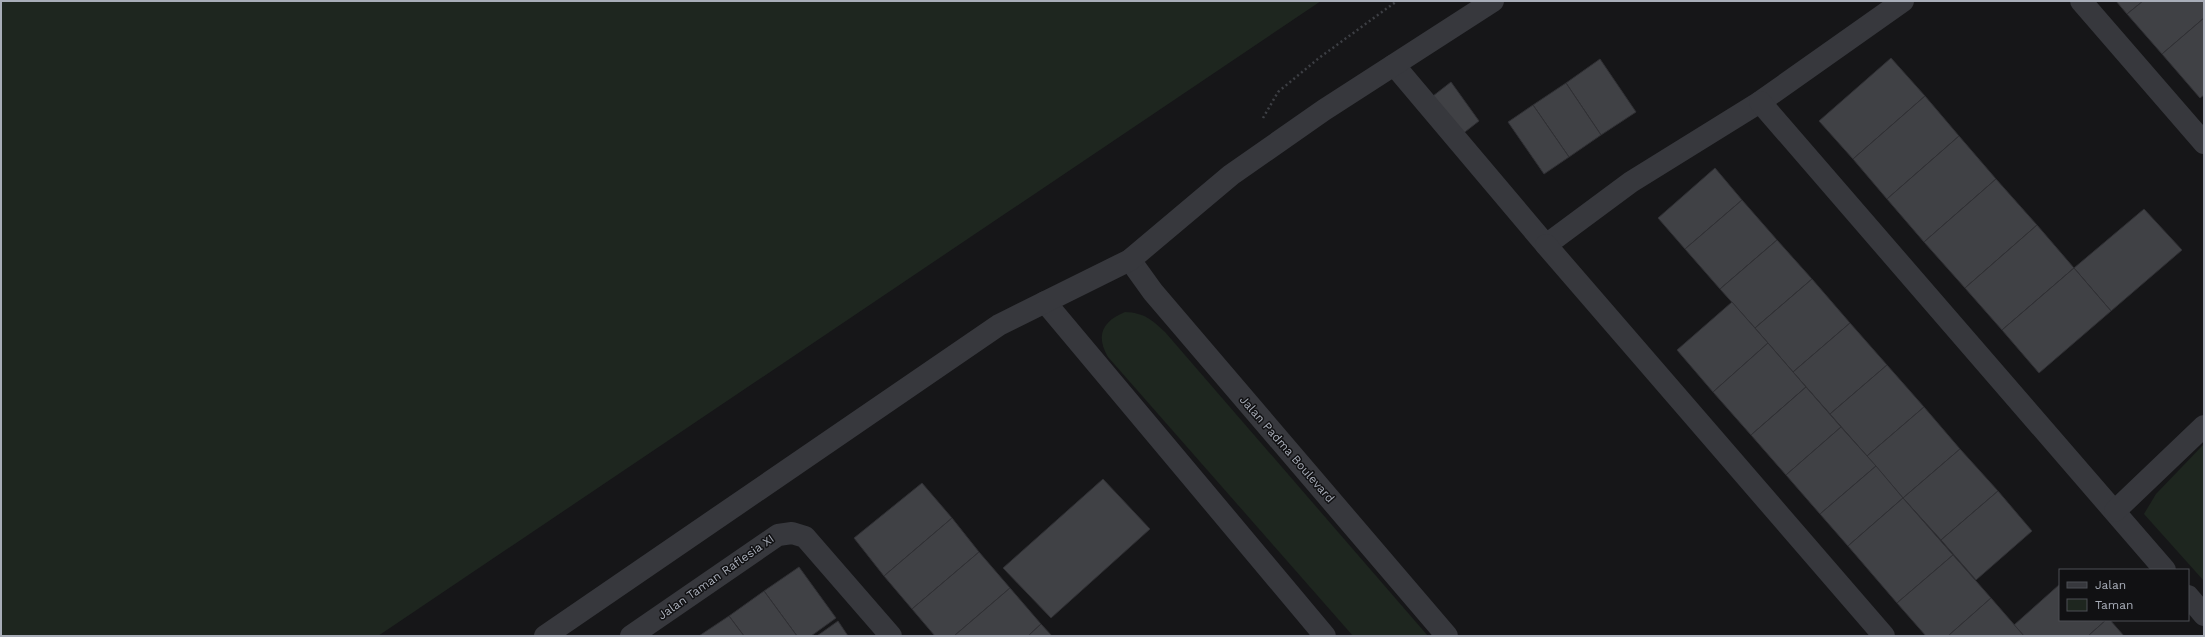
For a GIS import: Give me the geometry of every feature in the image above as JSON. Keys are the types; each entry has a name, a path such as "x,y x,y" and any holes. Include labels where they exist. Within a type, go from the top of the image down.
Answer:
{"street":[{"path":"545,636 999,325 1130,260 1231,175 1394,65 1493,1"},
{"path":"1546,245 1631,182 1760,102 1903,1"},
{"path":"2081,1 2204,143"},
{"path":"1394,65 1546,245 1884,636"},
{"path":"1760,102 2164,569"},
{"name":"Jalan Padma Boulevard","path":"1130,260 1158,298 1447,636"},
{"path":"1046,302 1325,636"},
{"path":"2115,511 2204,426"},
{"name":"Jalan Taman Raflesia XI","path":"631,636 778,534 792,533 805,537 891,636"},
{"path":"2189,597 2204,615"}],"path":[{"path":"1262,119 1278,92 1320,58 1397,1"}],"green space":[{"path":"1,1 1321,1 378,636 1,636"},
{"path":"1125,312 1142,315 1165,332 1428,636 1353,636 1108,357 1102,342 1103,330 1111,320"},
{"path":"2204,444 2204,581 2144,514 2156,494"}],"building":[{"path":"2116,1 2143,1 2127,14"},
{"path":"2143,1 2204,1 2204,18 2162,54 2127,14"},
{"path":"2204,18 2204,95 2200,98 2162,54"},
{"path":"1891,58 1925,96 1853,159 1819,121"},
{"path":"1600,59 1636,112 1601,135 1566,83"},
{"path":"1451,82 1479,121 1461,135 1433,96"},
{"path":"1566,83 1601,135 1569,157 1533,105"},
{"path":"1925,96 1959,136 1887,199 1853,159"},
{"path":"1533,105 1569,157 1544,174 1508,122"},
{"path":"1959,136 1996,179 1924,242 1887,199"},
{"path":"1715,168 1742,200 1685,249 1658,218"},
{"path":"1996,179 2037,225 1965,288 1924,242"},
{"path":"1742,200 1777,240 1720,289 1685,249"},
{"path":"2144,209 2182,250 2111,311 2074,268"},
{"path":"2037,225 2074,268 2002,330 1965,288"},
{"path":"1777,240 1812,279 1755,328 1720,289"},
{"path":"2074,268 2111,311 2039,373 2002,330"},
{"path":"1812,279 1850,323 1793,372 1755,328"},
{"path":"1732,302 1768,343 1713,392 1677,350"},
{"path":"1850,323 1887,365 1830,414 1793,372"},
{"path":"1768,343 1806,387 1751,435 1713,392"},
{"path":"1887,365 1924,407 1867,456 1830,414"},
{"path":"1806,387 1841,427 1786,475 1751,435"},
{"path":"1924,407 1960,449 1903,498 1867,456"},
{"path":"1841,427 1876,466 1820,514 1786,475"},
{"path":"1960,449 1998,491 1941,540 1903,498"},
{"path":"1876,466 1903,498 1848,546 1820,514"},
{"path":"1103,479 1150,529 1051,618 1003,568"},
{"path":"922,483 952,518 884,576 854,538"},
{"path":"1998,491 2032,531 1976,580 1941,540"},
{"path":"1903,498 1953,555 1897,603 1848,546"},
{"path":"952,518 979,552 912,609 884,576"},
{"path":"979,552 1010,588 954,636 935,636 912,609"},
{"path":"1953,555 1991,598 1948,636 1926,636 1897,603"},
{"path":"799,567 836,618 811,636 797,636 764,591"},
{"path":"2059,585 2059,621 2105,621 2088,636 2024,636 2014,625"},
{"path":"1010,588 1041,624 1028,636 954,636"},
{"path":"764,591 797,636 744,636 729,616"},
{"path":"1991,598 2024,636 1948,636"},
{"path":"729,616 744,636 699,636"},
{"path":"838,621 848,636 817,636"},
{"path":"2105,621 2111,621 2124,636 2088,636"},
{"path":"1041,624 1052,636 1028,636"}]}
